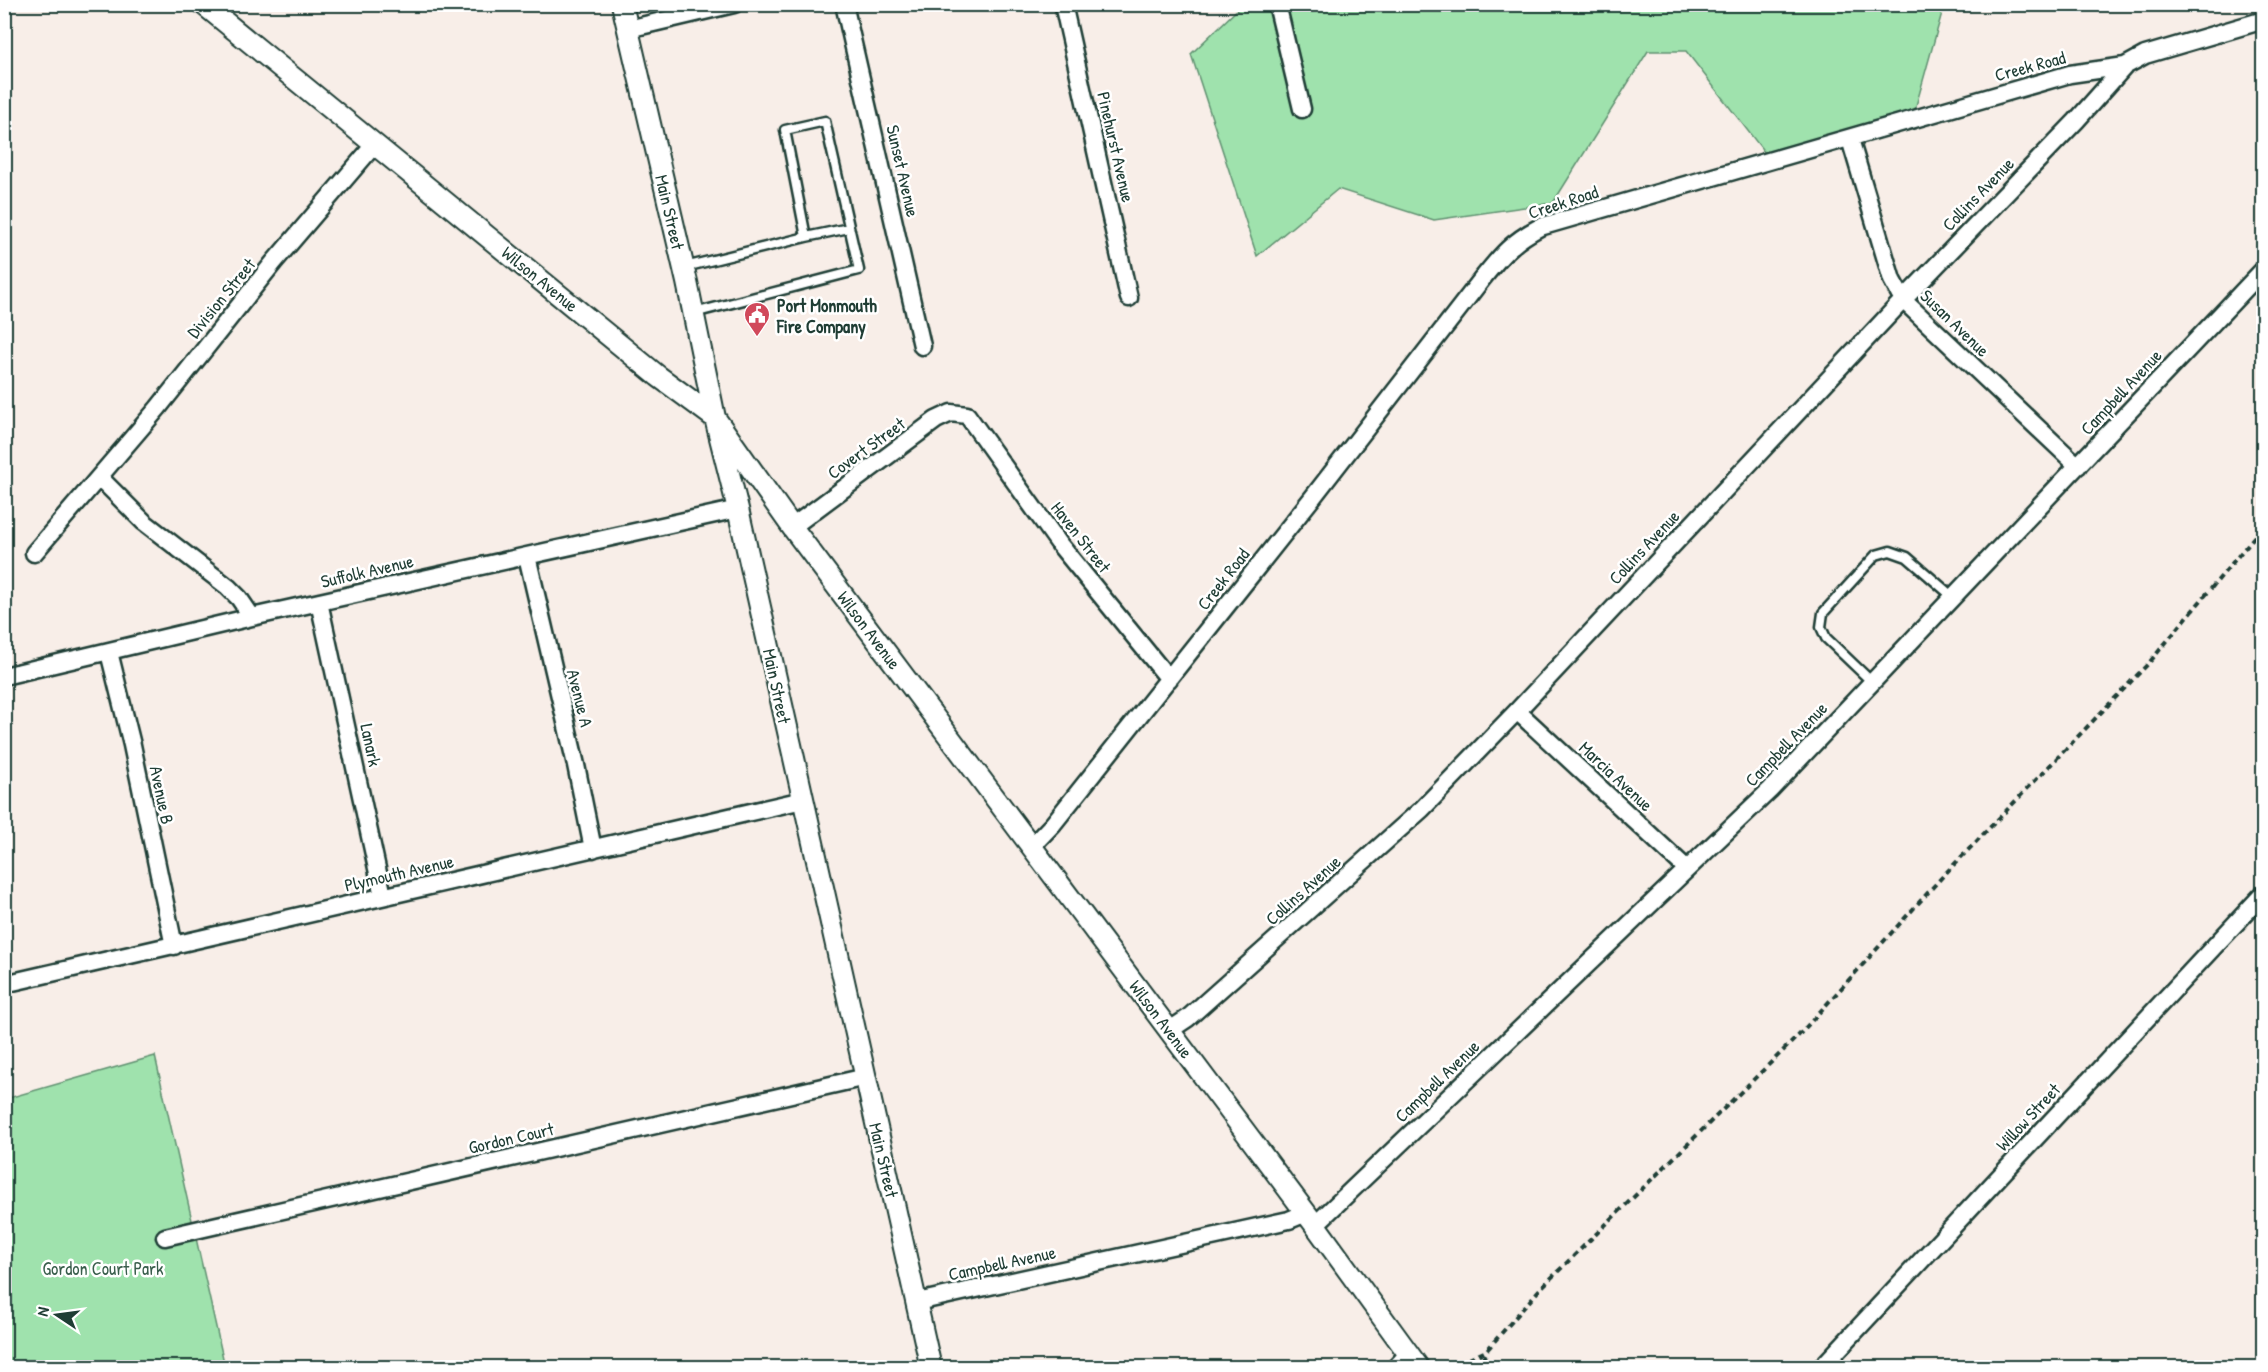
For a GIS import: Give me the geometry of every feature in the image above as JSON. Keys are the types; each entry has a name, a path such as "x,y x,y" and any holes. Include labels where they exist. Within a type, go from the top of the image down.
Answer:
{"street":[{"name":"Wilson Avenue","path":"203,4 649,368 715,418 792,527 1311,1219 1408,1363"},
{"name":"Main Street","path":"622,4 931,1368"},
{"path":"628,29 734,4"},
{"name":"Sunset Avenue","path":"844,4 922,346"},
{"name":"Pinehurst Avenue","path":"1064,4 1130,298"},
{"path":"1278,4 1302,110"},
{"name":"Creek Road","path":"1032,846 1053,824 1169,679 1482,279 1507,248 1520,237 1540,227 2070,74 2125,66 2145,55 2264,20"},
{"name":"Collins Avenue","path":"1170,1030 1188,1018 1422,809 1518,711 1902,300 2076,121 2125,66"},
{"name":"Susan Avenue","path":"1850,139 1892,280 1902,300 2078,466"},
{"name":"Division Street","path":"34,553 158,408 274,262 374,145"},
{"name":"Campbell Avenue","path":"916,1302 1277,1223 1311,1219 1770,790 2264,269"},
{"name":"Covert Street","path":"792,527 936,420 951,413 967,416"},
{"name":"Haven Street","path":"967,416 1060,545 1169,679"},
{"path":"99,477 144,522 228,587 252,617"},
{"name":"Suffolk Avenue","path":"4,676 252,617 738,509"},
{"name":"Avenue A","path":"526,555 576,765 593,849"},
{"name":"Lanark","path":"319,602 383,896"},
{"name":"Avenue B","path":"109,652 132,745 174,946"},
{"name":"Marcia Avenue","path":"1518,711 1687,869"},
{"name":"Plymouth Avenue","path":"4,984 802,800"},
{"name":"Willow Street","path":"1821,1368 2264,893"},
{"name":"Gordon Court","path":"165,1237 866,1077"}],"lane":[{"path":"693,313 859,270 825,121 785,130 806,237"},
{"path":"683,267 849,228"},
{"path":"1872,682 1826,638 1821,627 1823,613 1876,555 1890,551 1907,557 1953,597"}],"path":[{"path":"1477,1368 1490,1347 1540,1288 1798,1036 1943,876 2148,664 2264,525"},
{"path":"1450,1368 1477,1357 1490,1347"}],"green space":[{"path":"1242,5 1955,5 1943,9 1914,113 1768,157 1686,51 1648,51 1553,203 1434,220 1338,189 1257,256 1191,54"},
{"name":"Gordon Court Park","path":"155,1056 225,1367 5,1368 5,1099"}],"place":[{"name":"Port Monmouth Fire Company","path":"757,338"}]}
